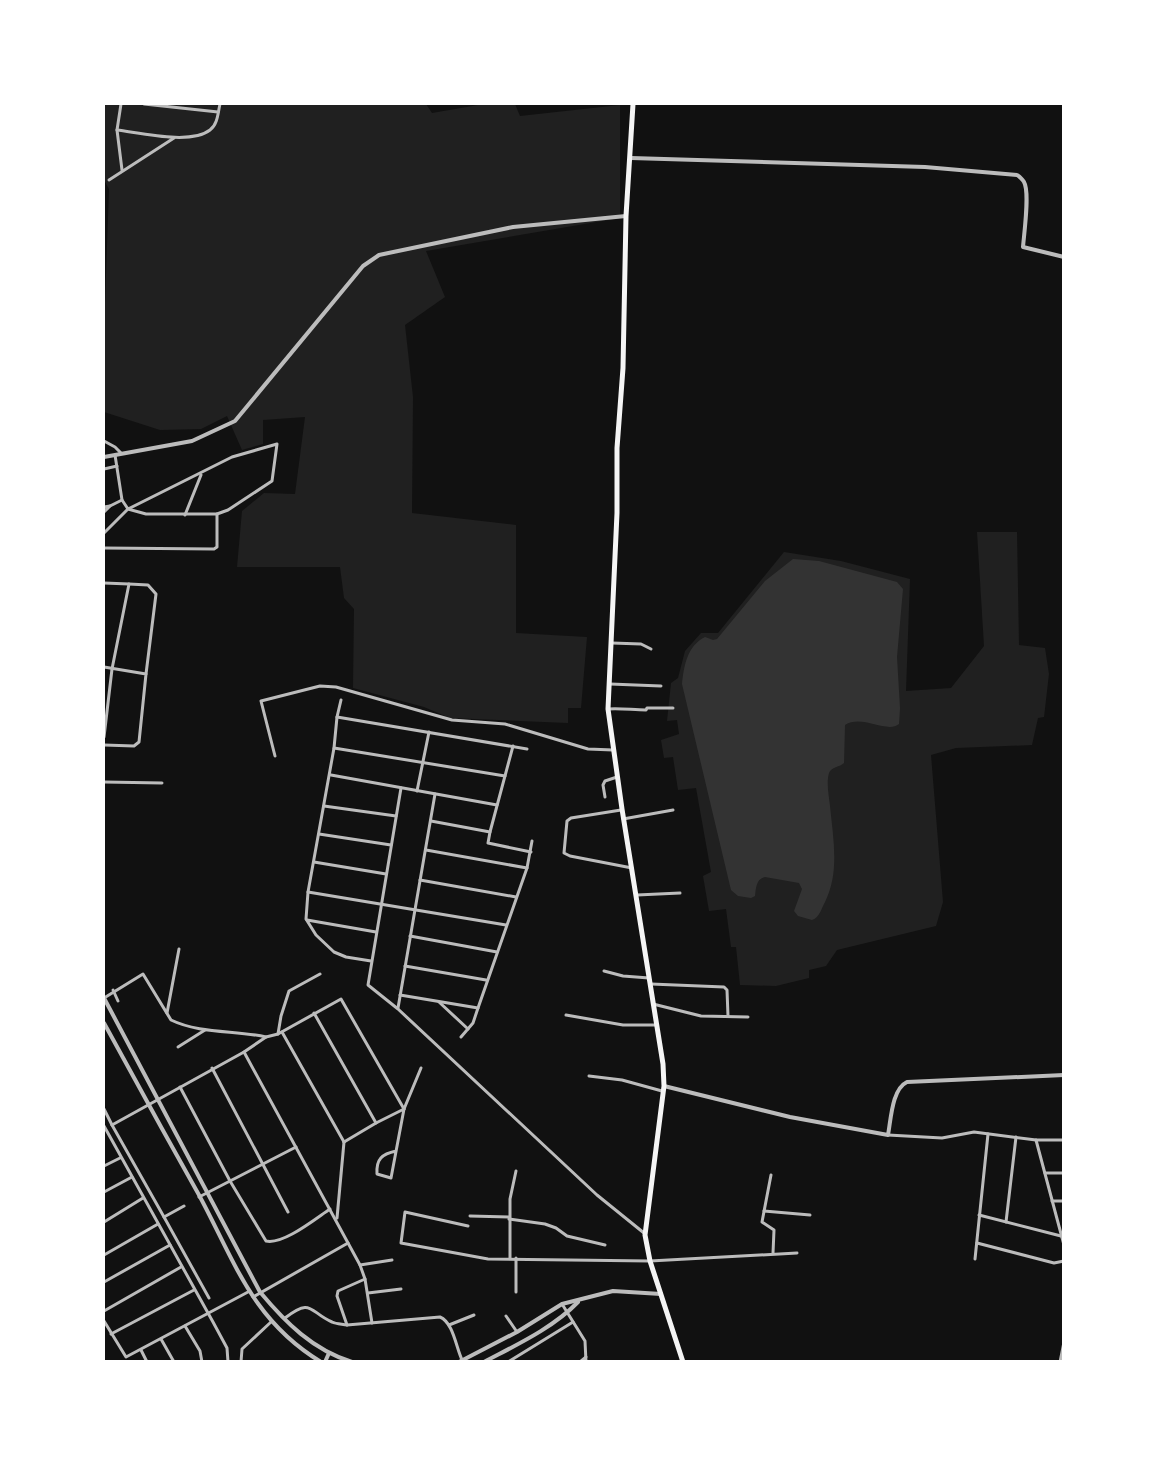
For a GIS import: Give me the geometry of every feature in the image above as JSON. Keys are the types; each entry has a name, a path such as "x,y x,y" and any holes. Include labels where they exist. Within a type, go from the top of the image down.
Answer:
{"main road":[{"path":"633,104 626,216 623,368 617,448 617,513 608,709 635,896 657,1025 664,1088 645,1235 650,1261 683,1362"}],"street":[{"path":"121,104 117,130 122,171"},
{"path":"144,104 218,112"},
{"path":"117,130 191,137 210,130 215,125 220,104"},
{"path":"109,180 176,137"},
{"path":"631,158 925,167 1017,174 1024,181 1025,187 1026,216 1023,247 1064,257"},
{"path":"104,457 192,441 235,421 363,266 379,255 513,227 626,216"},
{"path":"104,441 122,453"},
{"path":"104,533 128,509 232,457 277,444 272,481 228,510 217,514 146,514 128,509 122,500 115,455"},
{"path":"104,468 117,466"},
{"path":"184,515 202,474"},
{"path":"104,507 122,500"},
{"path":"104,512 110,506"},
{"path":"104,548 214,549 217,547 217,514"},
{"path":"104,583 148,585 156,594 139,742 134,746 104,745"},
{"path":"104,737 112,669 129,584"},
{"path":"610,643 641,644 651,649"},
{"path":"104,667 146,674"},
{"path":"608,684 661,686"},
{"path":"275,756 261,700 320,686 336,687 452,720 505,724 588,749 613,750"},
{"path":"341,700 330,775 308,892 306,920 315,935 334,952 346,957 371,961"},
{"path":"608,709 673,708"},
{"path":"337,717 527,749"},
{"path":"417,791 429,732"},
{"path":"513,746 490,832 489,844 531,852"},
{"path":"334,748 505,776"},
{"path":"330,775 497,805"},
{"path":"604,797 605,781 617,777"},
{"path":"104,782 162,783"},
{"path":"401,788 368,985 398,1009 597,1195 645,1235"},
{"path":"398,1009 435,794"},
{"path":"324,806 396,816"},
{"path":"622,809 571,818 567,823 564,842 566,855 632,868"},
{"path":"624,819 673,810"},
{"path":"430,821 490,832"},
{"path":"319,834 391,845"},
{"path":"461,1036 468,1029 478,1008 527,868 532,841"},
{"path":"426,850 527,868"},
{"path":"314,862 386,874"},
{"path":"420,880 517,897"},
{"path":"308,892 506,924"},
{"path":"635,896 680,893"},
{"path":"306,920 376,932"},
{"path":"410,936 497,952"},
{"path":"167,1015 179,949"},
{"path":"405,966 487,980"},
{"path":"604,971 650,981 724,987 727,990 728,1016"},
{"path":"266,1037 246,1032 206,1029 171,1020 143,974 113,990 104,998 260,1292 283,1319 311,1343 352,1362"},
{"path":"320,974 289,991 281,1016 280,1033 344,1142 337,1219"},
{"path":"113,990 118,1001"},
{"path":"400,995 478,1008"},
{"path":"112,1125 244,1052 266,1037 280,1033 343,999 404,1109"},
{"path":"437,1001 468,1029"},
{"path":"653,1004 701,1016 748,1017"},
{"path":"314,1013 376,1123"},
{"path":"566,1015 623,1024 657,1025"},
{"path":"104,1023 248,1292 271,1322 304,1351 323,1362 329,1353"},
{"path":"178,1047 206,1029"},
{"path":"244,1052 337,1219 360,1265 368,1293 372,1323"},
{"path":"212,1068 288,1212"},
{"path":"396,1150 378,1160 377,1174 391,1178 404,1109 421,1068"},
{"path":"888,1135 897,1092 903,1084 908,1082 1064,1075"},
{"path":"589,1076 664,1088 790,1117 888,1135 942,1138 974,1132 1036,1140 1064,1140"},
{"path":"180,1086 230,1181 266,1241 273,1243 330,1209"},
{"path":"104,1109 209,1298"},
{"path":"344,1142 404,1109"},
{"path":"104,1126 227,1348 228,1362"},
{"path":"104,1135 108,1133"},
{"path":"975,1259 987,1134"},
{"path":"1006,1222 1016,1137"},
{"path":"1036,1140 1064,1245"},
{"path":"199,1197 296,1147"},
{"path":"104,1166 120,1158"},
{"path":"510,1258 510,1198 516,1171"},
{"path":"1045,1173 1064,1173"},
{"path":"771,1175 762,1222 774,1230 773,1253"},
{"path":"104,1192 132,1176"},
{"path":"104,1222 143,1197"},
{"path":"1052,1201 1064,1201"},
{"path":"164,1217 184,1206"},
{"path":"764,1211 810,1215"},
{"path":"468,1226 405,1212 401,1243 488,1259 650,1261 797,1252"},
{"path":"979,1215 1061,1236"},
{"path":"470,1216 509,1218 545,1224 567,1236 604,1245"},
{"path":"104,1255 158,1224"},
{"path":"252,1297 348,1243"},
{"path":"976,1243 1054,1263 1064,1261"},
{"path":"104,1282 170,1245"},
{"path":"516,1258 516,1292"},
{"path":"360,1265 392,1260"},
{"path":"104,1311 182,1267"},
{"path":"347,1325 337,1296 339,1291 365,1279"},
{"path":"111,1334 194,1289"},
{"path":"368,1293 401,1289"},
{"path":"283,1319 304,1307 313,1308 333,1323 347,1325 440,1317 449,1325 461,1361 517,1332 562,1304 612,1291 661,1294"},
{"path":"104,1321 123,1356 126,1357 248,1292"},
{"path":"484,1362 568,1312 578,1301"},
{"path":"562,1304 585,1341 586,1359 580,1362"},
{"path":"449,1325 474,1315"},
{"path":"506,1316 517,1332"},
{"path":"241,1362 242,1349 271,1322"},
{"path":"508,1362 573,1322"},
{"path":"185,1326 200,1352 202,1362"},
{"path":"161,1340 174,1362"},
{"path":"1060,1362 1064,1342"},
{"path":"509,1348 514,1358"},
{"path":"141,1350 147,1362"}],"shaded area":[{"path":"104,104 426,104 432,113 484,104 515,104 520,116 620,105 620,218 426,251 445,297 405,325 413,397 412,513 516,525 516,633 587,637 581,708 568,708 568,723 450,718 424,707 353,688 354,609 344,598 340,567 237,567 242,511 264,493 295,494 305,417 263,420 263,444 242,450 227,416 201,429 160,430 104,412 104,331 109,189 104,180"},
{"path":"977,532 1017,532 1019,645 1045,648 1049,674 1044,717 1038,718 1032,745 956,748 931,755 943,902 936,926 837,950 826,966 809,970 809,978 776,986 740,985 736,947 731,947 726,909 709,911 703,876 711,872 696,788 678,790 673,757 664,758 661,740 679,734 677,720 667,721 671,683 678,678 685,651 701,633 718,633 784,552 841,561 910,579 906,691 951,688 984,646"},
{"path":"793,559 819,561 897,582 903,589 897,657 899,724 888,727 866,722 852,722 845,725 844,763 830,771 828,781 834,843 833,879 820,912 812,920 798,916 794,911 802,889 799,883 765,877 758,882 755,896 751,898 738,896 731,890 682,684 685,664 694,646 705,637 717,639 765,581"}]}
